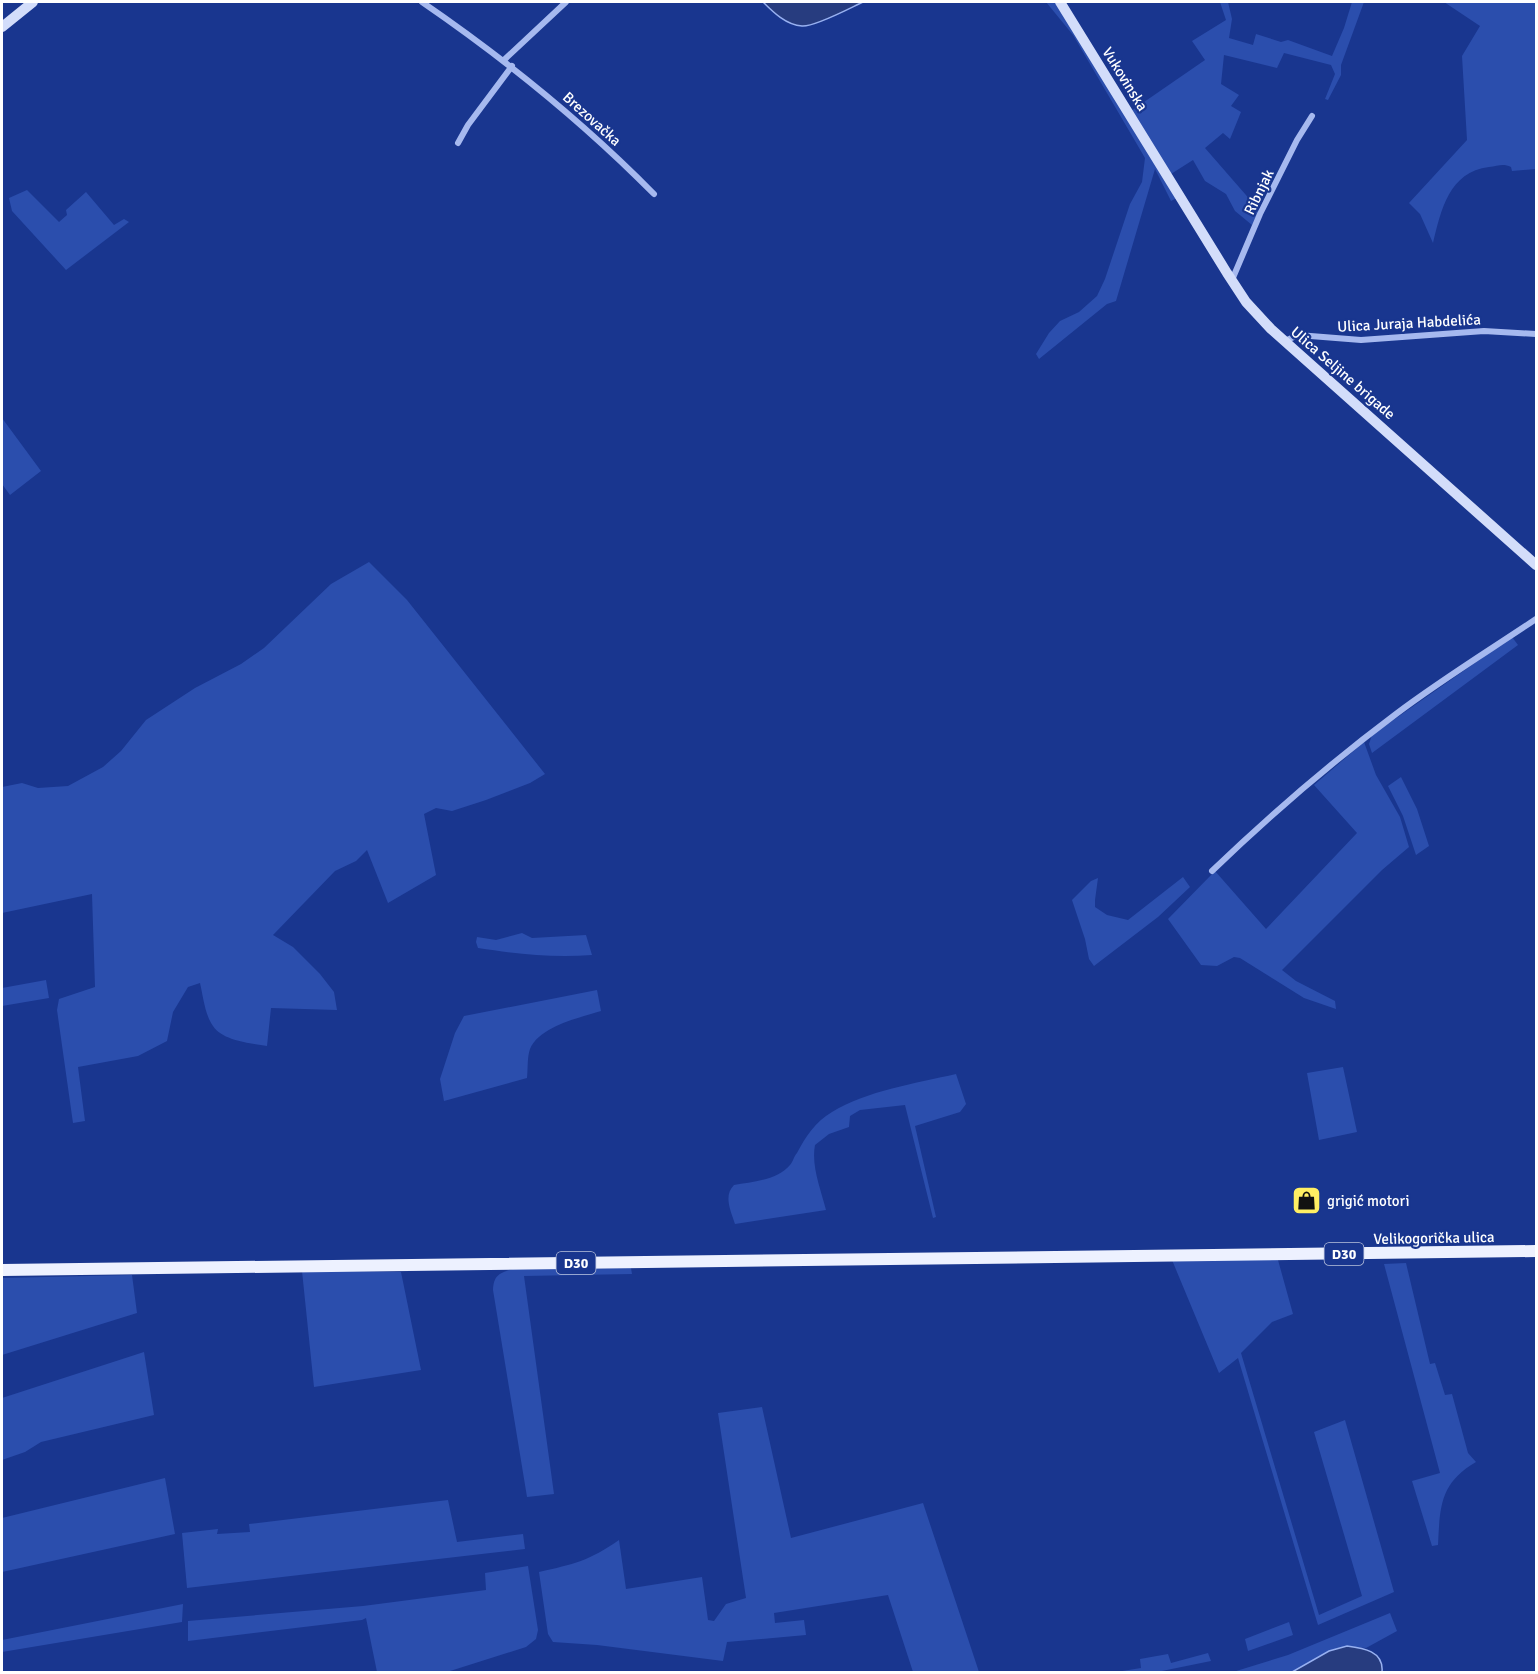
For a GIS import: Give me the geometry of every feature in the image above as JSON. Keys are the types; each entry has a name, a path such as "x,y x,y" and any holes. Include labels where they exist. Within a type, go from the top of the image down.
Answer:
{"main road":[{"path":"2,27 33,2"},
{"name":"Vukovinska","path":"1060,2 1165,172"},
{"name":"Ulica Seljine brigade","path":"1165,172 1232,280 1256,314 1536,565"},
{"name":"Velikogorička ulica","path":"2,1269 1536,1251"}],"street":[{"name":"Brezovačka","path":"422,2 512,66 580,123 654,194"},
{"path":"504,60 566,2"},
{"path":"458,143 468,125 512,66"},
{"name":"Ribnjak","path":"1232,280 1260,214 1297,140 1312,116"},
{"name":"Ulica Juraja Habdelića","path":"1285,341 1299,335 1361,340 1484,331 1536,334"},
{"path":"1212,871 1268,818 1367,736 1433,688 1536,619"}],"shaded area":[{"path":"763,2 863,2 824,20 802,26 785,21"},
{"path":"1046,2 1055,2 1177,198 1171,201 1155,169 1116,301 1107,304 1039,359 1036,354 1049,333 1060,321 1079,312 1097,296 1130,204 1142,182 1145,158 1073,35"},
{"path":"1220,2 1228,2 1232,19 1229,38 1253,45 1256,34 1281,42 1288,40 1332,56 1352,2 1364,2 1341,65 1341,75 1328,100 1325,99 1335,74 1331,65 1284,53 1277,68 1224,55 1221,84 1239,95 1231,106 1241,112 1230,139 1223,133 1205,148 1259,210 1252,225 1235,211 1226,194 1205,181 1193,160 1171,174 1131,111 1205,60 1192,41 1226,20"},
{"path":"1444,2 1536,2 1536,169 1512,171 1511,167 1500,165 1475,170 1464,176 1449,194 1433,243 1420,214 1409,203 1467,140 1462,56 1480,26"},
{"path":"27,190 59,222 67,215 66,210 86,192 114,225 124,219 129,222 66,270 12,211 9,198"},
{"path":"2,418 41,471 10,495 2,484"},
{"path":"369,562 407,600 545,774 530,783 486,800 452,811 436,808 424,814 436,875 388,903 367,850 356,861 335,871 273,935 293,947 320,974 334,992 337,1010 271,1008 267,1046 230,1038 217,1031 208,1016 200,983 188,987 173,1012 167,1041 138,1056 78,1067 85,1121 73,1123 57,1010 59,999 95,987 92,894 2,913 2,787 22,783 38,788 68,786 103,767 121,751 146,720 264,648 331,584"},
{"path":"1512,637 1518,645 1372,753 1369,744 1372,735"},
{"path":"1364,742 1376,775 1400,817 1409,847 1382,870 1282,970 1296,981 1335,1001 1336,1009 1304,998 1240,958 1234,957 1217,966 1201,965 1168,919 1215,871 1266,929 1357,833 1314,785"},
{"path":"1401,777 1417,809 1429,846 1416,855 1403,816 1388,786"},
{"path":"1183,877 1190,887 1158,917 1094,966 1089,959 1072,900 1091,881 1098,878 1095,907 1107,915 1128,920"},
{"path":"522,933 532,938 586,935 592,955 521,954 478,948 476,942 477,937 496,940"},
{"path":"46,980 49,998 2,1006 2,988"},
{"path":"597,990 601,1011 561,1024 542,1034 535,1041 529,1052 527,1078 444,1101 440,1079 455,1033 464,1016"},
{"path":"1343,1067 1357,1132 1319,1140 1307,1073"},
{"path":"956,1074 966,1104 960,1112 915,1126 936,1217 933,1218 905,1105 860,1110 850,1116 849,1127 829,1134 815,1145 815,1170 826,1210 735,1224 728,1199 734,1185 764,1180 785,1170 812,1130 826,1116 860,1098"},
{"path":"1172,1260 1278,1260 1293,1314 1272,1322 1241,1353 1319,1615 1362,1596 1314,1432 1345,1420 1394,1592 1318,1625 1238,1358 1219,1373"},
{"path":"1406,1263 1430,1364 1435,1363 1445,1395 1452,1394 1468,1453 1476,1462 1455,1478 1449,1487 1441,1507 1438,1545 1432,1546 1412,1481 1440,1473 1384,1264"},
{"path":"631,1268 632,1274 524,1276 554,1494 527,1497 493,1290 496,1278 501,1273 513,1269"},
{"path":"302,1271 401,1272 421,1370 314,1387"},
{"path":"132,1275 137,1313 2,1355 2,1278"},
{"path":"144,1352 154,1415 41,1442 25,1452 2,1460 2,1398"},
{"path":"762,1407 791,1538 923,1503 979,1672 913,1672 888,1595 774,1613 775,1623 804,1620 806,1635 727,1642 723,1661 597,1645 553,1642 548,1634 539,1572 581,1561 619,1540 626,1589 702,1577 708,1620 714,1621 726,1604 746,1598 718,1413"},
{"path":"165,1478 175,1534 2,1572 2,1518"},
{"path":"448,1500 457,1542 523,1534 525,1549 187,1588 182,1533 218,1529 217,1534 250,1532 249,1524"},
{"path":"528,1566 538,1630 536,1639 526,1647 447,1672 377,1672 366,1618 188,1641 188,1621 363,1606 486,1590 485,1573"},
{"path":"183,1604 182,1622 2,1652 2,1640"},
{"path":"1390,1613 1397,1631 1366,1648 1347,1646 1329,1651 1292,1672 1233,1672 1288,1655"},
{"path":"1289,1622 1293,1635 1248,1651 1245,1639"},
{"path":"1347,1646 1366,1650 1376,1655 1380,1659 1382,1672 1292,1672 1329,1651"},
{"path":"1208,1653 1211,1661 1157,1672 1116,1672 1141,1668 1140,1659 1168,1654 1171,1663"}],"place":[{"name":"grigić motori","path":"1306,1201"}]}
